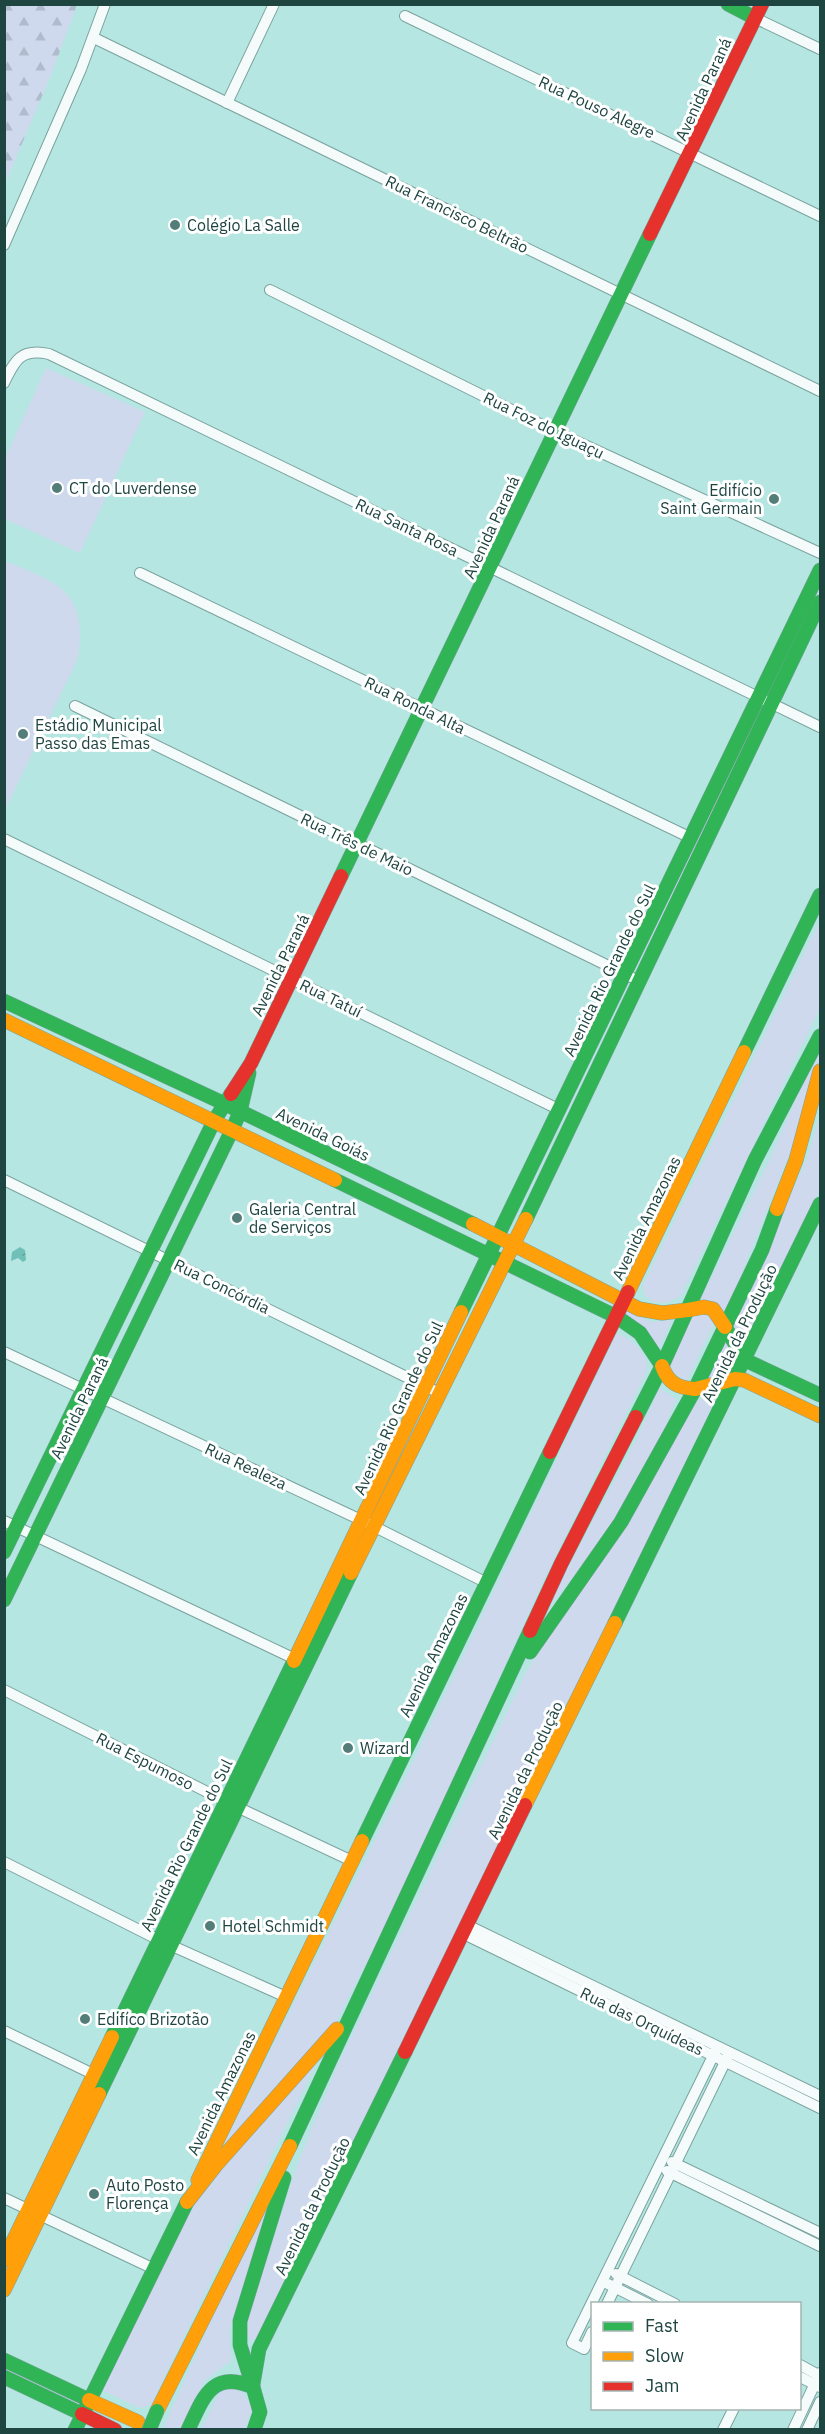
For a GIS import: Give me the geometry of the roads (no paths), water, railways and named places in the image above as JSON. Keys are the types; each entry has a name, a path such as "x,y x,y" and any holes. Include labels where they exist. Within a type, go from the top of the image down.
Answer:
{"main road":[{"path":"728,4 755,18"},
{"name":"Avenida Paraná","path":"4,1552 10,1524 84,1389 223,1103 251,1063 620,293 692,152 762,4"},
{"name":"Avenida Rio Grande do Sul","path":"4,2260 34,2213 433,1390 514,1244 639,982 766,700 820,570"},
{"name":"Avenida Rio Grande do Sul","path":"433,1390 488,1253 560,1110 691,838 820,602"},
{"name":"Avenida Amazonas","path":"75,2430 820,895"},
{"name":"Avenida Goiás","path":"4,1001 223,1103 514,1244 639,1309 662,1313 704,1307 713,1309 725,1327"},
{"path":"4,1020 617,1317 640,1334 662,1366 665,1377 672,1384 694,1389 735,1379 764,1388 820,1416"},
{"path":"4,2360 143,2426 158,2411 300,2127 350,2014 561,1564 662,1366 755,1160 820,1036"},
{"name":"Avenida Paraná","path":"4,1600 232,1130 240,1112 251,1063"},
{"path":"502,1691 621,1522 694,1389 762,1250 795,1160 820,1071"},
{"name":"Avenida da Produção","path":"253,2387 260,2349 820,1204"},
{"path":"725,1327 745,1360 820,1395"},
{"name":"Avenida Rio Grande do Sul","path":"232,1804 295,1659 368,1524"},
{"name":"Avenida Rio Grande do Sul","path":"4,2290 34,2213 95,2075 165,1943"},
{"path":"187,2202 216,2165 350,2014"},
{"path":"254,2430 260,2412 244,2361 239,2338 240,2321 300,2127"},
{"name":"Avenida da Produção","path":"188,2430 206,2393 260,2349"},
{"path":"4,2377 115,2430"},
{"path":"222,2381 239,2380 253,2387"}],"street":[{"path":"4,245 94,38 105,4"},
{"path":"227,103 274,4"},
{"name":"Rua Pouso Alegre","path":"405,16 692,152 820,216"},
{"path":"755,18 820,49"},
{"name":"Rua Francisco Beltrão","path":"94,38 820,391"},
{"name":"Rua Foz do Iguaçu","path":"270,290 554,431 820,553"},
{"name":"Rua Santa Rosa","path":"4,383 13,363 18,358 32,352 49,354 820,727"},
{"name":"Rua Ronda Alta","path":"140,573 691,838"},
{"name":"Rua Três de Maio","path":"75,706 639,982"},
{"name":"Rua Tatuí","path":"4,839 560,1110"},
{"name":"Rua Concórdia","path":"4,1180 433,1390"},
{"name":"Rua Realeza","path":"4,1352 368,1524 487,1583"},
{"path":"10,1524 295,1659"},
{"name":"Rua Espumoso","path":"4,1690 352,1861"},
{"path":"4,1862 165,1943 286,1998"},
{"name":"Rua das Orquídeas","path":"465,1930 727,2057 820,2108"},
{"path":"4,2031 95,2075"},
{"path":"593,2302 715,2051"},
{"path":"608,2302 727,2057"},
{"name":"Rua das Orquídeas","path":"727,2057 820,2096"},
{"path":"661,2162 820,2246"},
{"path":"674,2169 820,2233"},
{"path":"4,2198 154,2269"},
{"path":"608,2271 671,2302"},
{"path":"603,2282 644,2302"},
{"path":"591,2306 572,2343 584,2349 591,2334"},
{"path":"801,2366 819,2379"},
{"path":"801,2377 819,2379"},
{"path":"793,2430 819,2379"},
{"path":"807,2430 820,2402"},
{"path":"723,2430 733,2410"}],"water":[{"path":"20,1247 25,1250 26,1260 23,1262 18,1258 11,1261 12,1252"}],"place":[{"name":"Colégio La Salle","path":"175,225"},
{"name":"CT do Luverdense","path":"57,488"},
{"name":"Edifício Saint Germain","path":"774,499"},
{"name":"Estádio Municipal Passo das Emas","path":"23,734"},
{"name":"Galeria Central de Serviços","path":"237,1218"},
{"name":"Wizard","path":"348,1748"},
{"name":"Hotel Schmidt","path":"210,1926"},
{"name":"Edifíco Brizotão","path":"85,2019"},
{"name":"Auto Posto Florença","path":"94,2194"}]}
